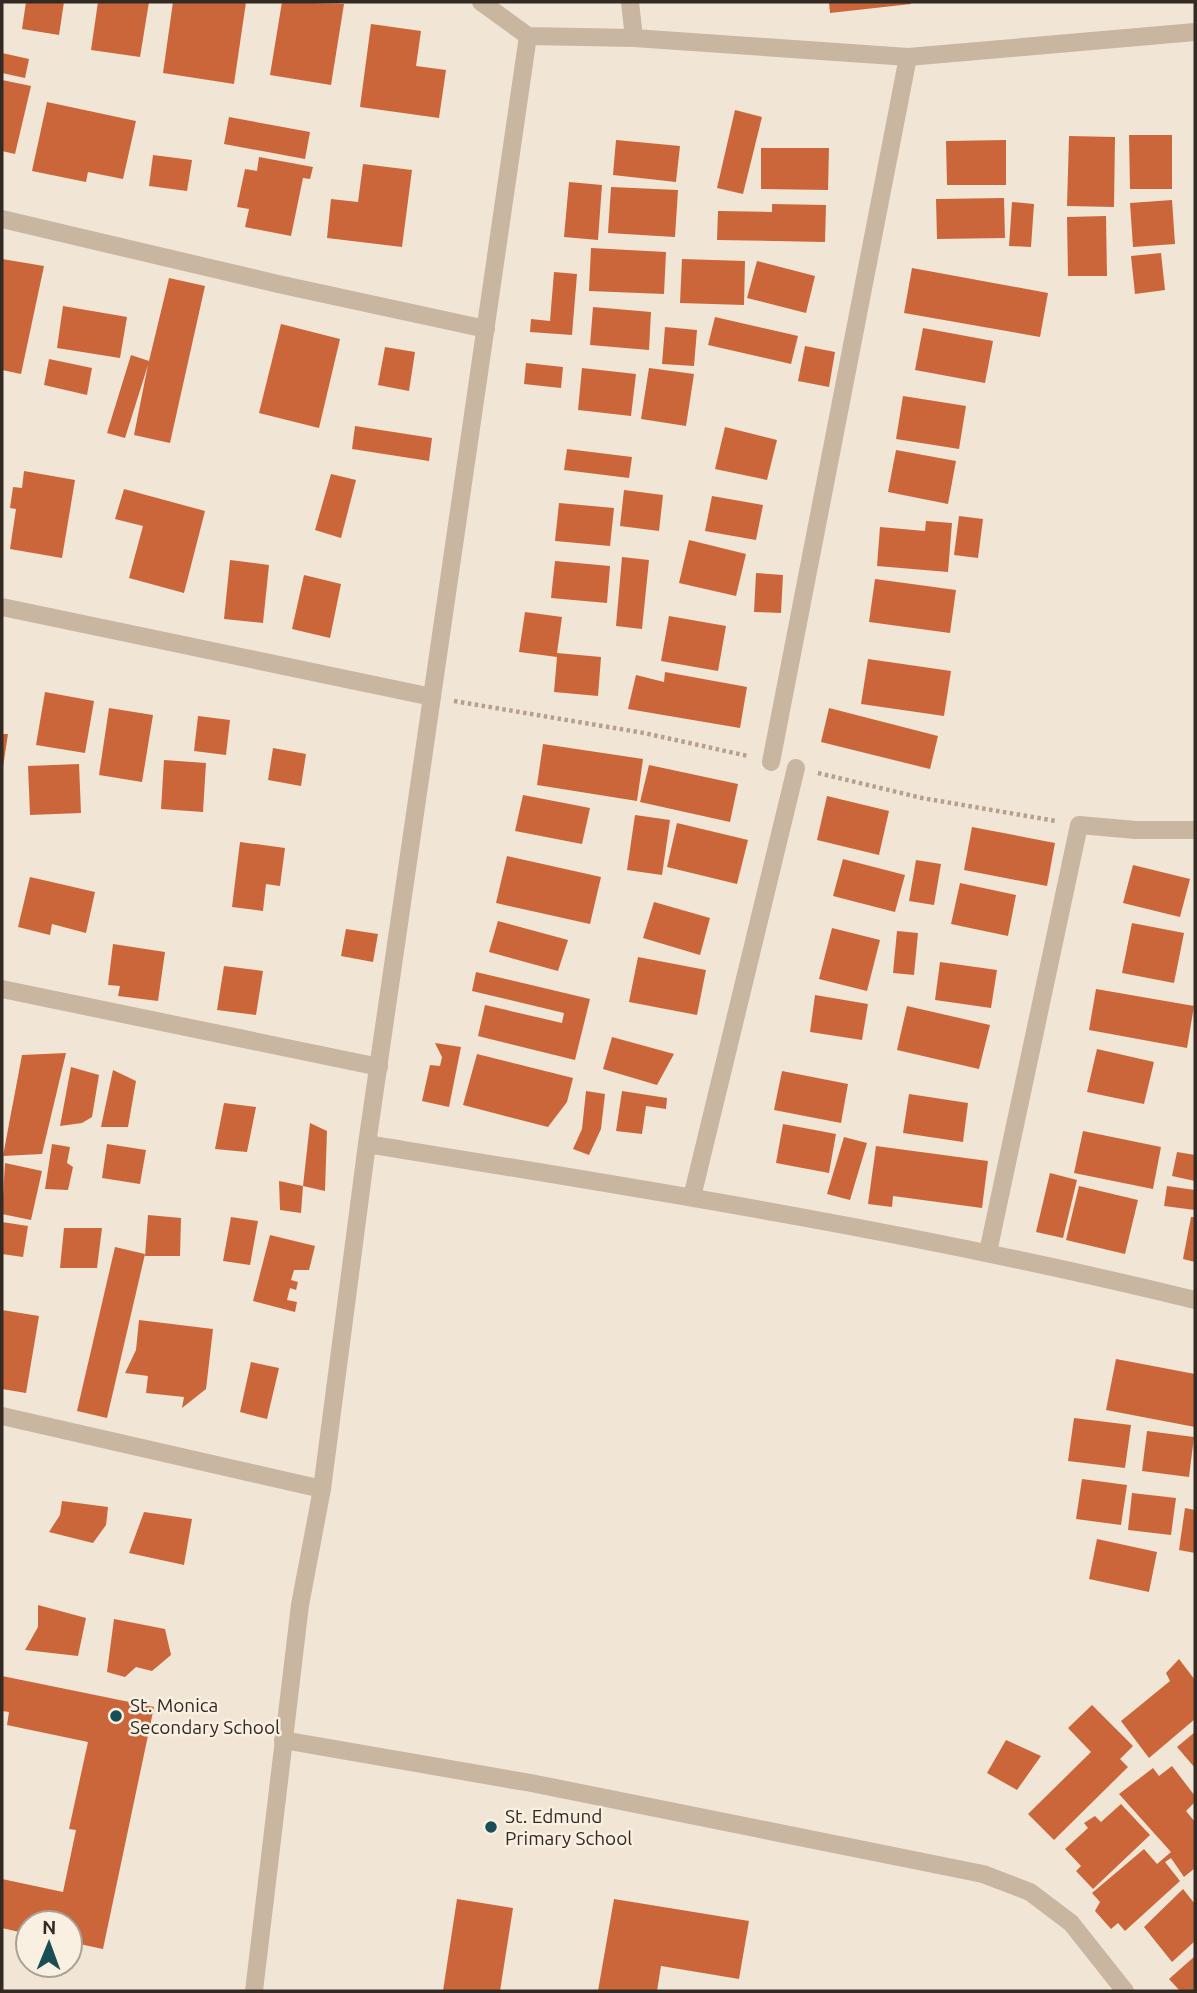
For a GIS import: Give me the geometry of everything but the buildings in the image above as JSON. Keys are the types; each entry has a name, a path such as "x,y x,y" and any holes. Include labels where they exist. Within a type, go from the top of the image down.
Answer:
{"street":[{"path":"481,2 528,36 634,38 908,57 1195,32"},
{"path":"630,2 634,38"},
{"path":"254,1991 300,1605 323,1489 367,1144 528,36"},
{"path":"771,762 908,57"},
{"path":"2,219 278,285 486,329"},
{"path":"2,607 432,697"},
{"path":"692,1197 796,768"},
{"path":"988,1252 1079,825 1195,830"},
{"path":"2,989 379,1067"},
{"path":"367,1144 692,1197 988,1252 1195,1300"},
{"path":"2,1416 323,1489"},
{"path":"283,1740 531,1783 983,1874 1030,1892 1071,1923 1125,1991"}],"place":[{"name":"St. Monica Secondary School","path":"116,1716"},
{"name":"St. Edmund Primary School","path":"491,1827"}]}
